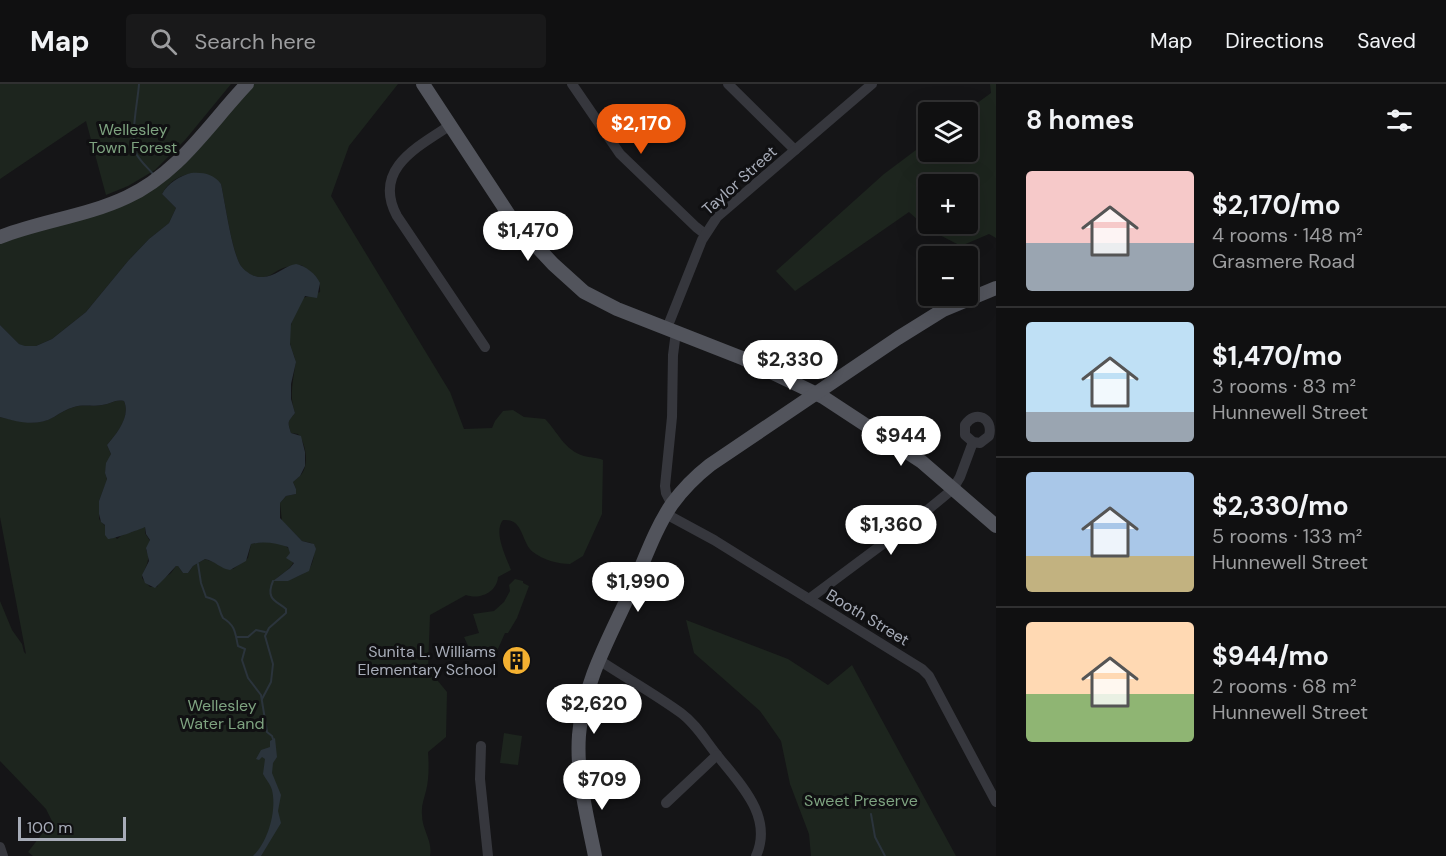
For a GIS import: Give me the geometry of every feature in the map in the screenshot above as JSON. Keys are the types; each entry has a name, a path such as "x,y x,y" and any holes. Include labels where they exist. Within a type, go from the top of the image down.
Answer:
{"main road":[{"path":"0,237 29,226 118,201 147,186 168,171 191,149 247,84"},
{"path":"423,84 513,221 553,264 584,291 600,301 742,358 814,393 913,456 996,526"},
{"path":"595,856 579,769 578,746 583,705 599,660 669,509 687,485 710,465 868,356 944,310 996,288"}],"street":[{"path":"572,84 627,162 705,234"},
{"path":"728,84 795,150"},
{"name":"Taylor Street","path":"669,509 665,486 672,417 672,330 705,234 721,213 872,84"},
{"path":"449,126 407,154 399,164 391,182 391,202 397,216 485,347"},
{"path":"809,599 953,489 973,442"},
{"name":"Booth Street","path":"669,509 714,540 922,669 929,676 996,802"},
{"path":"599,660 681,713 696,726 717,755 733,772 752,800 760,830 760,844 756,856"},
{"path":"481,746 480,779 488,856"},
{"path":"666,803 717,755"},
{"path":"0,847 3,856"}],"green space":[{"name":"Wellesley Town Forest","path":"0,84 231,84 185,140 155,170 128,186 106,195 86,121 0,179"},
{"name":"Wellesley Water Land","path":"246,84 398,84 349,146 331,196 450,392 464,429 492,428 503,411 513,410 524,417 545,419 571,450 584,456 603,460 602,514 583,556 570,564 551,561 537,555 529,548 519,527 510,520 503,520 499,531 500,538 511,570 498,577 495,587 487,594 466,595 430,615 428,669 447,692 446,737 428,752 428,782 422,809 422,820 430,845 430,856 33,856 28,852 52,821 46,809 0,761 0,601 12,630 26,654 0,517 0,417 41,422 77,406 99,406 124,401 126,414 118,431 107,445 111,454 105,472 107,480 99,501 99,519 117,539 126,532 145,527 145,533 150,541 146,550 148,561 142,578 150,587 157,587 160,581 176,566 183,573 188,573 193,566 205,559 233,569 248,558 251,544 261,542 282,544 290,550 287,558 294,561 290,568 274,581 293,578 308,570 315,546 302,541 282,521 280,503 286,496 296,494 293,482 303,472 306,461 301,438 298,434 291,433 289,426 295,413 292,395 295,357 289,337 293,320 303,298 320,292 320,287 315,276 301,265 285,267 264,277 258,277 245,271 235,250 221,184 206,175 190,174 174,180 162,194 176,208 169,223 149,239 128,261 86,312 52,339 36,346 24,346 0,325 0,244 142,190"},
{"path":"990,84 996,84 996,238 989,234 961,246 938,234 978,234 978,174 918,174 918,220 909,212 795,291 776,271 884,174 918,148 918,162 978,162 978,102 991,93"},
{"path":"515,579 529,586 517,618 508,633 505,633 497,651 489,660 480,660 470,650 464,637 479,633 473,614 494,611 504,602 510,591 509,585"},
{"name":"Sweet Preserve","path":"686,620 788,659 828,685 852,665 956,856 811,856 809,834 790,784 781,741 760,711 694,653"},
{"path":"504,733 522,736 518,765 500,763"}],"shaded area":[{"path":"191,173 208,174 221,184 235,250 245,270 255,276 266,277 296,264 310,271 320,283 317,298 305,296 291,324 290,344 296,362 291,384 291,399 295,413 289,424 291,433 301,436 305,452 305,466 300,476 293,482 296,494 286,496 280,503 280,518 302,541 314,544 316,549 309,571 288,581 273,581 294,563 286,558 290,553 288,547 261,543 251,544 246,561 230,570 205,559 193,566 188,573 183,573 176,566 155,588 145,583 142,575 149,561 146,548 150,540 145,527 108,539 105,535 105,525 101,522 99,514 99,501 107,479 106,463 111,454 107,445 124,419 126,407 124,401 99,406 77,406 47,420 34,423 0,417 0,325 19,344 36,346 52,339 86,312 128,261 149,239 169,223 176,208 162,194 175,180"},
{"path":"275,738 277,757 273,763 272,773 281,795 278,811 281,823 261,856 253,856 267,834 273,807 272,790 263,774 265,759 262,757 259,760 256,759 261,750 270,747 270,741"}],"waterway":[{"path":"139,84 134,130 135,148 139,158 153,174"},
{"path":"198,564 206,597 217,602 223,618 234,630 238,646 245,649 242,660 248,678 261,695 267,732 273,739"},
{"path":"262,699 271,682 273,664 265,636 269,628 286,613 286,609 271,596 273,581"},
{"path":"237,637 248,637 256,630 265,632"},
{"path":"871,814 875,837 885,856"}],"place":[{"name":"Sunita L. Williams Elementary School","path":"517,660"}]}
